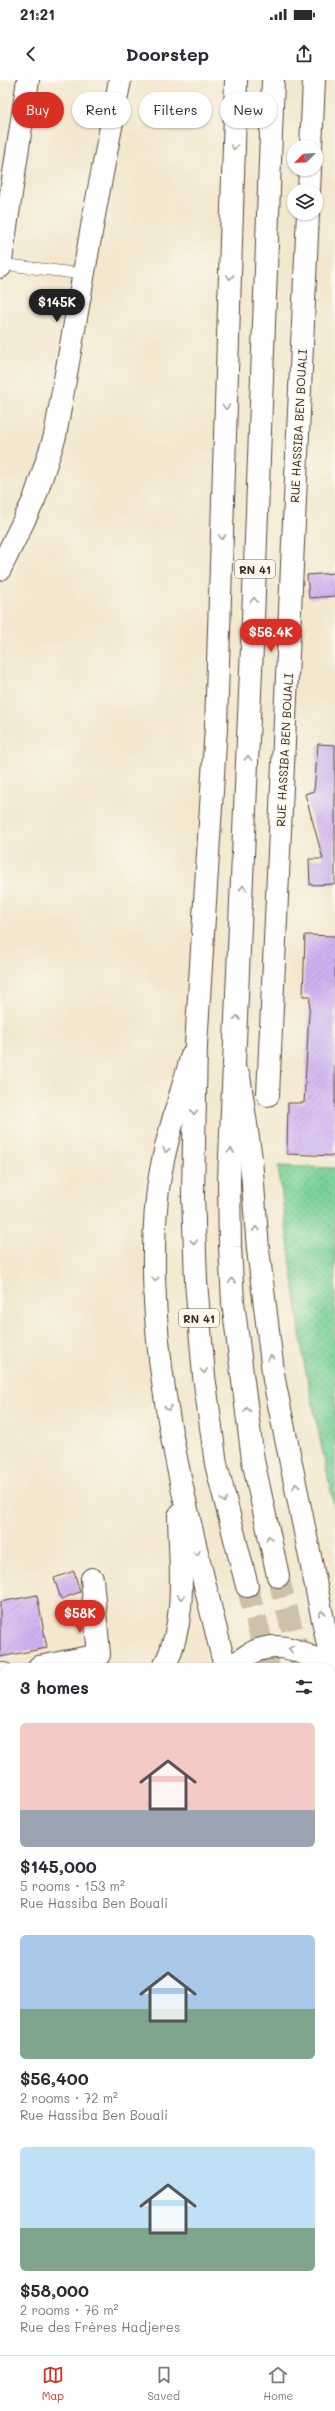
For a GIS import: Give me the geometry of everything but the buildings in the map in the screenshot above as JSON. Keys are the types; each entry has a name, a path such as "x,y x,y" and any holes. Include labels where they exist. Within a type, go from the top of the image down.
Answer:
{"main road":[{"path":"0,267 28,80"},
{"path":"0,569 34,500 55,436 83,274 120,80"},
{"name":"RN 41","path":"236,80 216,727 196,1045 193,1194 196,1282 204,1376 216,1464 247,1586"},
{"name":"RN 41","path":"273,80 236,1057 229,1180 233,1302 253,1460 278,1576"},
{"path":"311,140 314,80"},
{"name":"RUE HASSIBA BEN BOUALI","path":"268,1095 308,220"},
{"path":"196,1045 169,1134 157,1198 154,1291 163,1373 178,1474 224,1663"},
{"path":"236,1057 251,1159 258,1249 274,1380 332,1663"},
{"path":"166,1663 173,1650 179,1625 181,1600 178,1474"},
{"path":"59,1663 99,1655 92,1579"},
{"path":"237,1663 256,1651 275,1647 293,1648 305,1653 319,1663"}],"lane":[{"path":"0,264 83,274"}],"green space":[{"path":"278,1166 335,1168 335,1510 304,1363"}],"tunnel":[{"path":"278,1576 301,1663"},
{"path":"247,1586 268,1663"}]}
